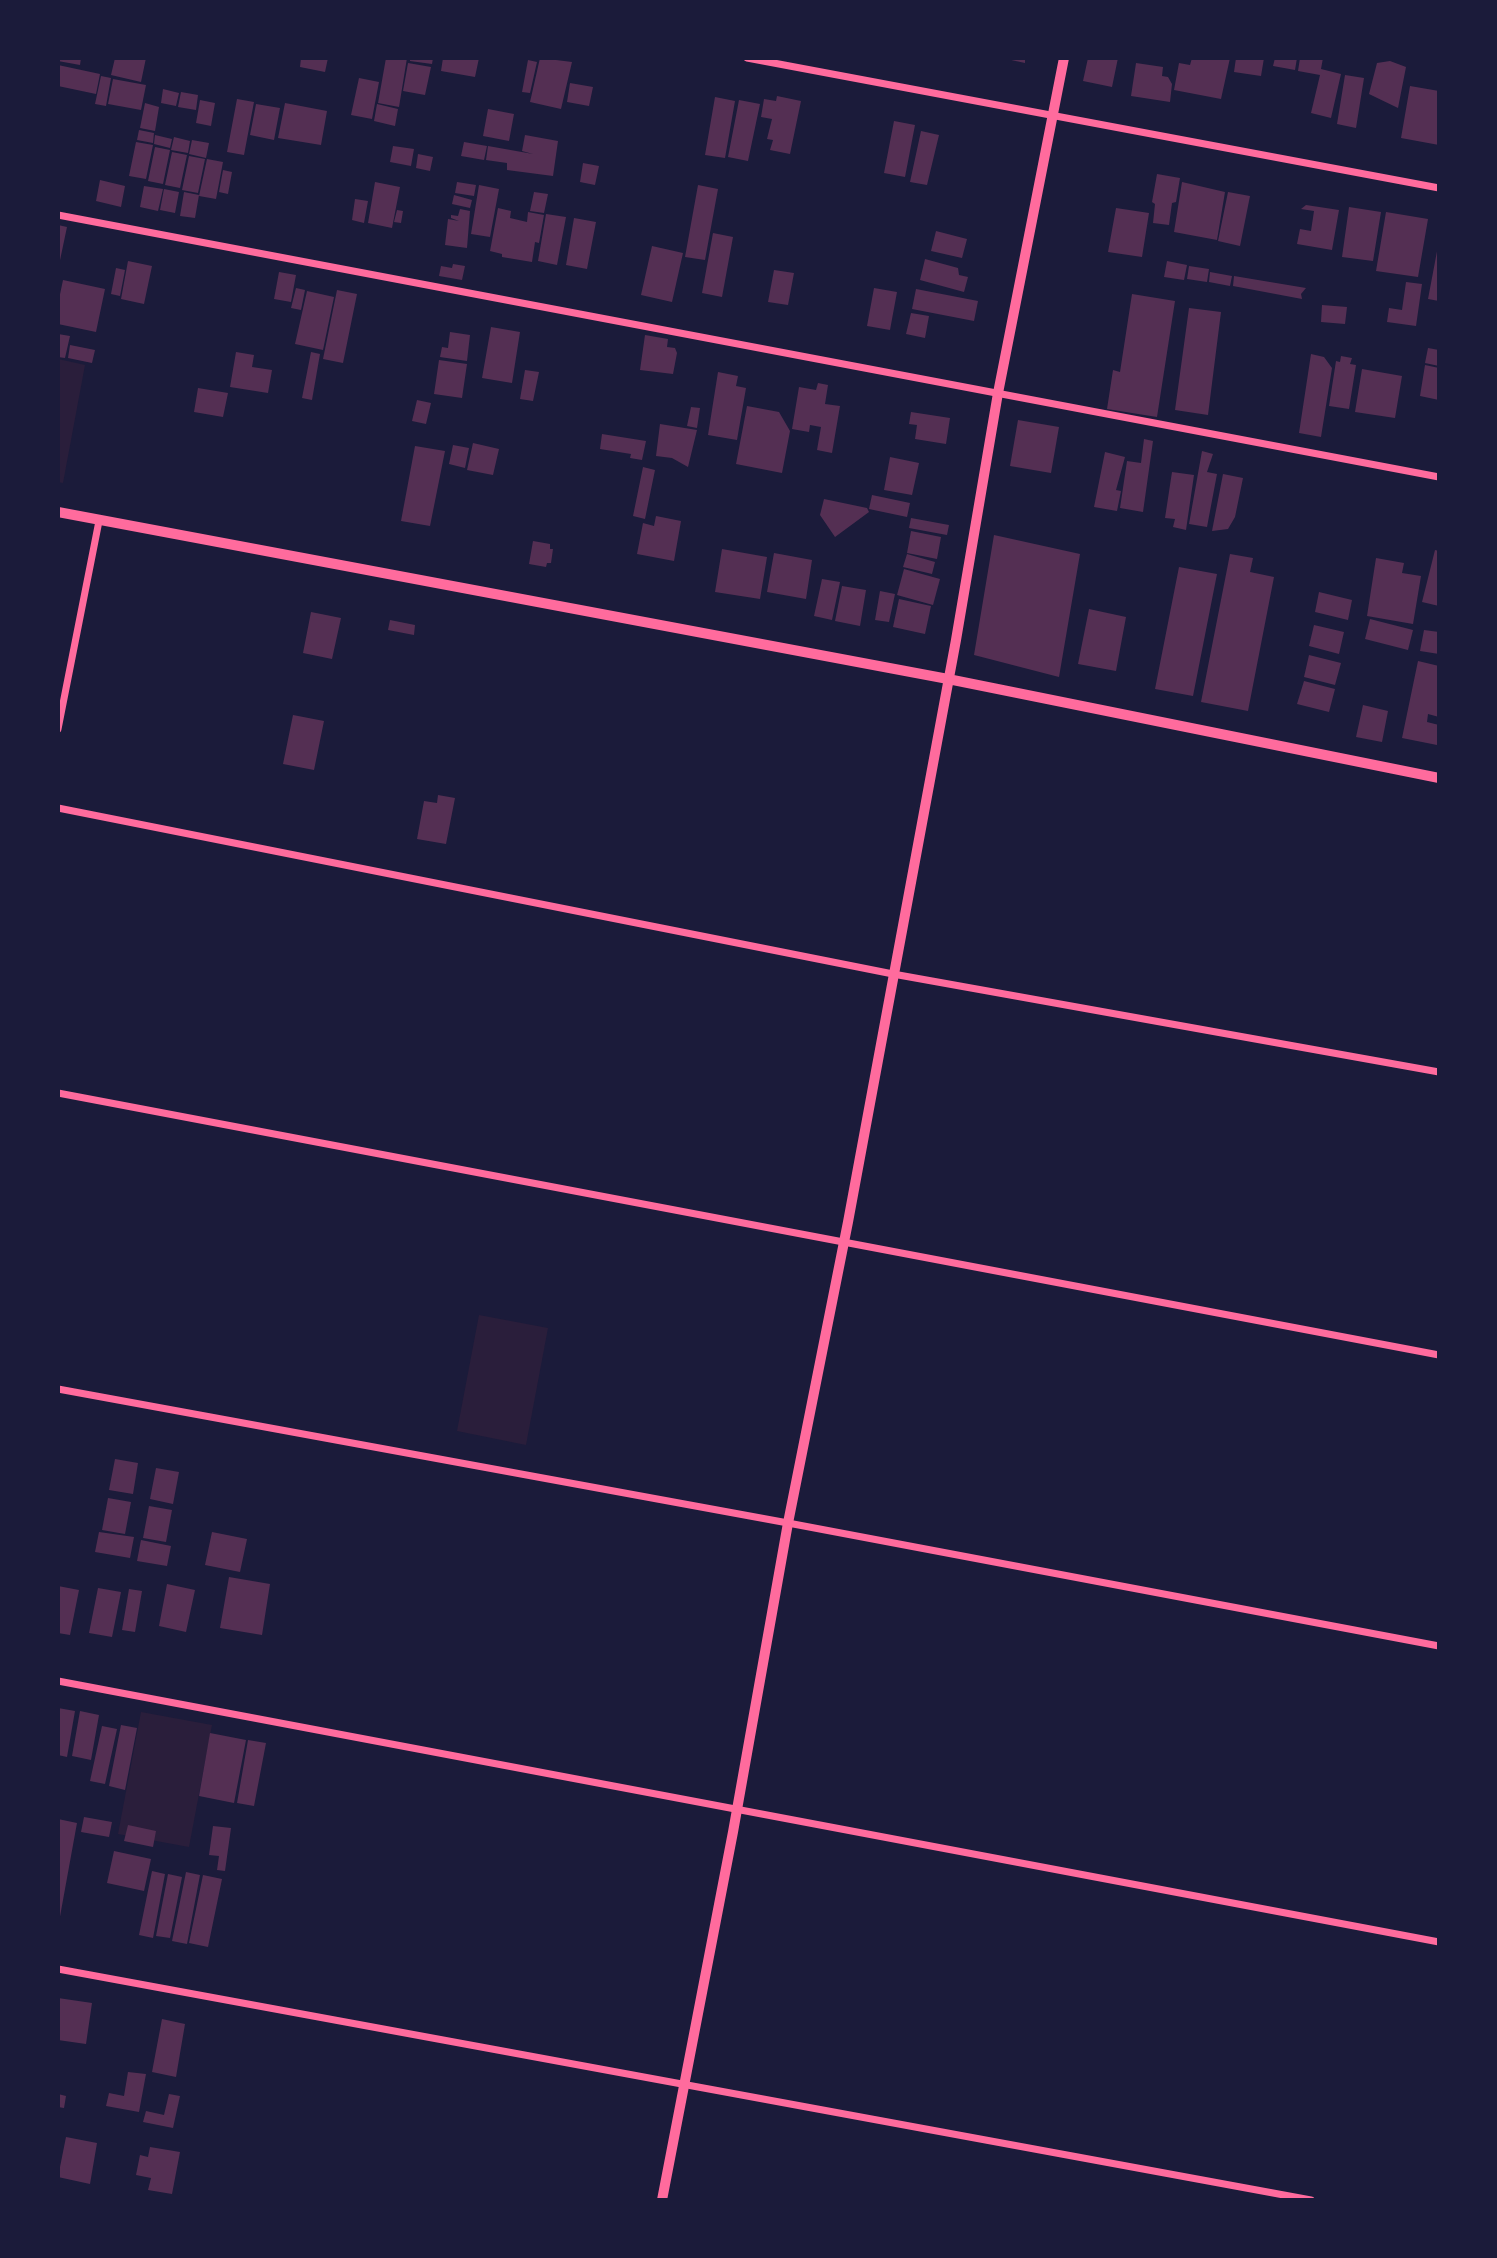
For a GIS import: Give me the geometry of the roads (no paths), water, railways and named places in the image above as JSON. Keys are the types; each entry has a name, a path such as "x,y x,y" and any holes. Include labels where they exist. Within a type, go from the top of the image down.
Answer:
{"street":[{"path":"747,58 1439,188"},
{"path":"662,2200 738,1808 788,1522 844,1241 998,393 1064,58"},
{"path":"58,215 1439,477"},
{"path":"58,512 948,679 1439,778"},
{"path":"58,729 99,521"},
{"path":"58,808 892,974 1439,1072"},
{"path":"58,1093 1439,1354"},
{"path":"58,1389 788,1522 1439,1646"},
{"path":"58,1681 1439,1942"},
{"path":"58,1969 1311,2200"}]}
